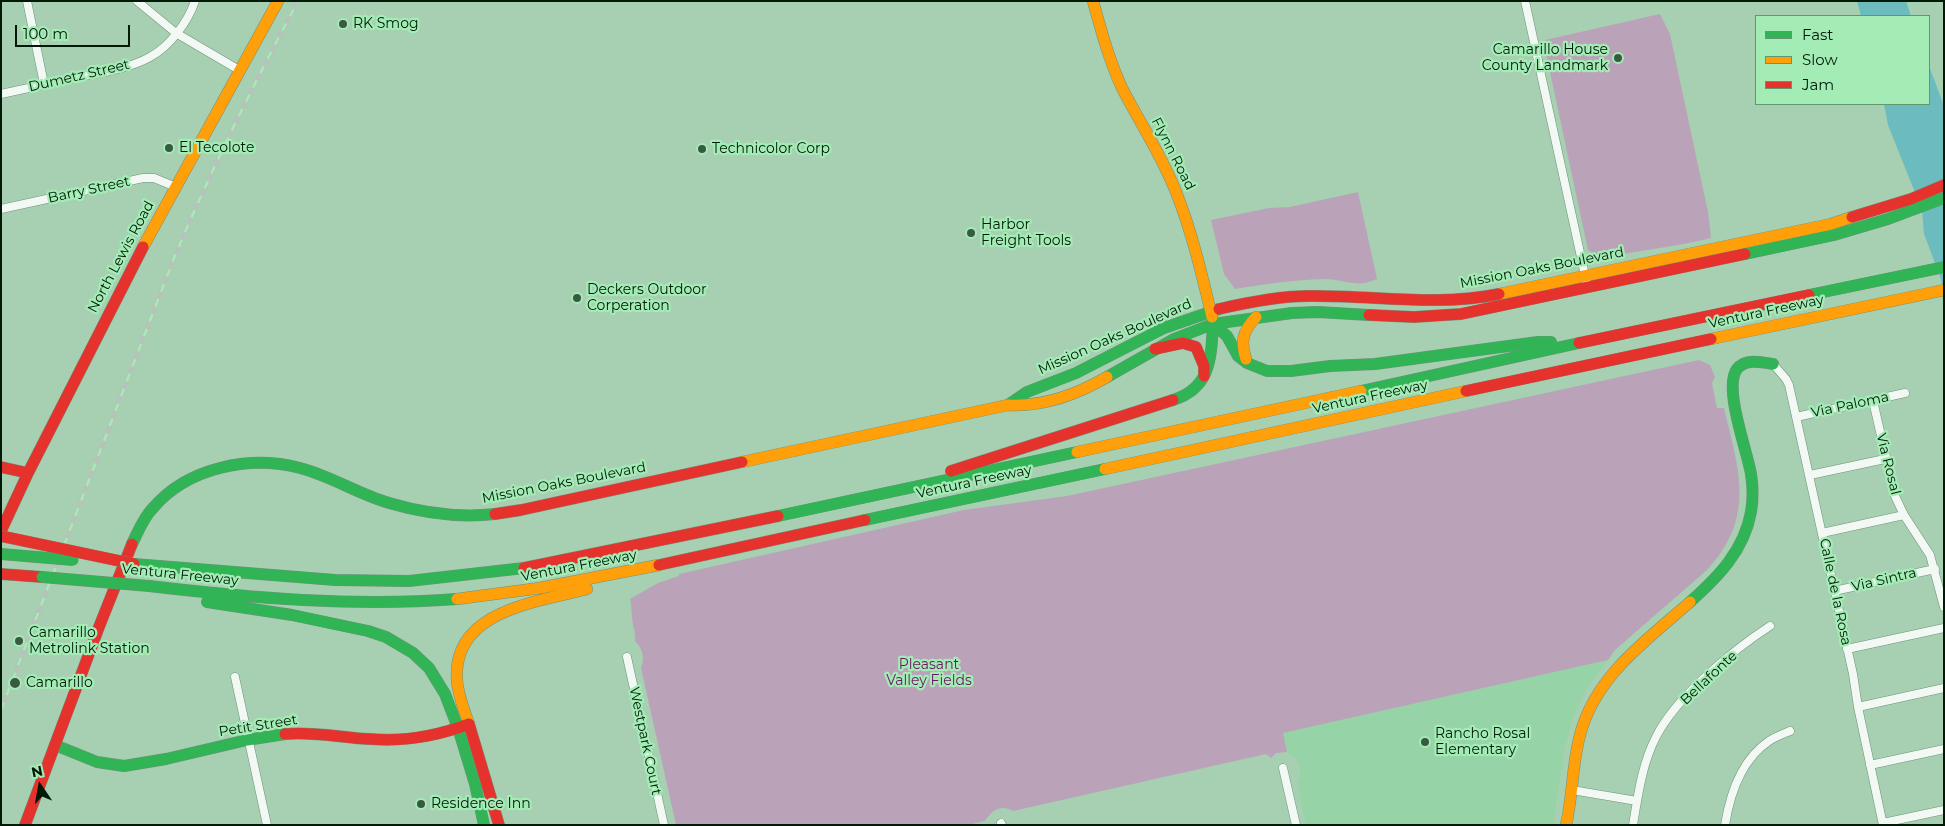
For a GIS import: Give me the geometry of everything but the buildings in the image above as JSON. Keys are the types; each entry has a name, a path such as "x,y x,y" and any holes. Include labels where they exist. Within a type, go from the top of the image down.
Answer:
{"main road":[{"name":"North Lewis Road","path":"1,531 124,281 278,1"},
{"name":"Flynn Road","path":"1093,1 1108,54 1122,87 1164,164 1186,218 1213,324 1212,358 1204,380"},
{"name":"Mission Oaks Boulevard","path":"1008,405 1027,392 1076,373 1164,328 1211,311 1282,297 1335,296 1431,301 1475,298 1652,274 1834,235 1886,214 1944,185"},
{"name":"Mission Oaks Boulevard","path":"24,825 109,602 145,518 162,498 185,481 211,470 234,464 256,462 289,466 310,471 375,499 393,504 457,515 482,516 562,501 1008,405 1027,406 1062,399 1100,381 1154,349 1188,332 1213,324 1256,317 1318,312 1384,317 1444,316 1477,311 1723,248 1886,214 1944,198"},
{"path":"1652,274 1657,269 1663,267 1709,257 1723,248"},
{"name":"Ventura Freeway","path":"1,554 335,580 409,580 526,568 872,497 1580,343 1944,267"},
{"name":"Ventura Freeway","path":"1,576 149,586 291,600 363,603 421,602 519,592 667,563 1944,290"},
{"path":"1247,363 1241,347 1241,339 1246,327 1256,317"},
{"path":"1213,324 1227,336 1238,356 1247,363 1267,372 1375,364 1538,342 1580,343"},
{"path":"872,497 1180,398 1194,390 1204,380 1204,366 1196,347 1183,343 1154,349"},
{"path":"1566,825 1579,737 1599,690 1625,658 1723,571 1735,554 1746,529 1752,502 1751,474 1732,388 1733,376 1741,365 1752,361 1773,364"},
{"path":"1,467 28,473"},
{"path":"1,536 134,564"},
{"path":"484,825 474,784 457,683 457,671 462,649 466,641 486,620 504,611 574,593 667,563"},
{"path":"168,588 195,600 292,615 368,631 386,637 413,653 429,668 464,726 499,825"},
{"name":"Petit Street","path":"55,745 94,762 116,766 134,765 284,734 314,733 379,740 402,740 446,732 464,726"}],"street":[{"path":"27,1 44,84"},
{"path":"137,1 176,33 239,70"},
{"name":"Dumetz Street","path":"1,94 114,70 140,62 160,50 176,33 189,15 195,1"},
{"path":"1525,1 1586,282"},
{"name":"Barry Street","path":"1,209 143,178 154,178 176,187"},
{"name":"Calle de la Rosa","path":"1773,364 1789,385 1810,475 1883,824"},
{"name":"Via Paloma","path":"1796,417 1905,393"},
{"name":"Via Rosal","path":"1872,400 1893,490 1904,515 1930,555 1944,607"},
{"path":"1810,475 1885,459"},
{"path":"1822,534 1904,515"},
{"name":"Via Sintra","path":"1834,591 1935,569"},
{"name":"Bellafonte","path":"1633,825 1644,766 1656,736 1673,712 1696,686 1754,637 1770,626"},
{"path":"1847,649 1944,628"},
{"name":"Westpark Court","path":"627,657 664,825"},
{"path":"235,677 267,825"},
{"path":"1858,707 1944,688"},
{"path":"1725,825 1736,782 1750,760 1768,741 1790,731"},
{"path":"1870,765 1944,749"},
{"path":"1283,768 1296,825"},
{"path":"1572,790 1636,801"},
{"path":"1883,824 1944,810"}],"shaded area":[{"name":"Rancho Rosal Elementary","path":"1608,660 1586,689 1573,718 1564,751 1553,825 1306,825 1297,784 1301,773 1298,762 1287,752 1283,733"}],"green space":[{"path":"1660,14 1670,34 1708,212 1711,238 1599,258 1588,250 1544,44 1545,40"},
{"path":"1358,192 1377,279 1363,283 1332,279 1302,280 1235,289 1224,274 1211,220 1269,208 1290,207"},
{"name":"Pleasant Valley Fields","path":"1699,360 1710,365 1715,377 1712,383 1717,408 1724,408 1738,473 1740,493 1738,512 1732,531 1722,550 1707,570 1615,650 1608,660 1283,733 1287,752 1276,753 1271,758 1266,754 1013,811 1001,808 994,811 985,821 968,825 676,825 641,668 642,654 640,647 635,641 630,599 658,583 679,576 679,574 964,510 1067,496"}],"water":[{"path":"1857,1 1906,1 1911,15 1861,15"},
{"path":"1930,69 1944,106 1944,298 1941,279 1924,234 1922,210 1888,125 1884,105 1930,105"}],"railway":[{"path":"1,710 174,258 233,128 298,1"}],"traffic: fast":[{"path":"1745,254 1834,235 1888,219 1944,198"},
{"path":"1809,295 1944,267"},
{"path":"1008,405 1027,392 1076,373 1164,328 1219,309"},
{"path":"1107,377 1174,339 1213,324 1292,313 1318,312 1369,315"},
{"path":"1213,324 1227,336 1238,356 1247,363 1267,371 1291,371 1330,366 1375,364 1538,342 1551,342"},
{"path":"1173,400 1186,395 1202,380 1209,360 1213,324"},
{"path":"1361,391 1579,343"},
{"path":"1690,602 1720,573 1736,551 1748,526 1751,512 1752,479 1734,404 1733,378 1737,369 1744,363 1764,362 1773,364"},
{"path":"778,516 1077,452"},
{"path":"132,544 146,516 167,494 202,474 241,464 281,464 300,468 366,495 415,509 455,515 495,514"},
{"path":"865,520 1105,469"},
{"path":"1,554 73,560"},
{"path":"134,564 335,580 409,581 524,568"},
{"path":"42,577 149,586"},
{"path":"149,586 226,594 341,602 457,599"},
{"path":"207,602 292,615 368,631 386,637 413,653 429,668 445,694 458,728"},
{"path":"458,728 475,784 484,825"},
{"path":"55,745 97,762 124,766 166,759 247,740 285,734"}],"traffic: slow":[{"path":"143,247 278,1"},
{"path":"1093,1 1117,77 1164,165 1182,207 1212,317"},
{"path":"1499,294 1831,224 1852,217"},
{"path":"1711,339 1944,290"},
{"path":"1246,359 1243,341 1248,327 1256,317"},
{"path":"742,462 1008,405 1047,402 1072,394 1107,377"},
{"path":"1077,452 1361,391"},
{"path":"1105,469 1466,391"},
{"path":"457,599 540,588 659,565"},
{"path":"469,724 460,697 457,680 459,657 468,638 483,624 502,613 523,605 587,589"},
{"path":"1566,825 1575,757 1580,735 1587,714 1597,695 1624,661 1690,602"}],"traffic: jam":[{"path":"1852,217 1911,199 1944,185"},
{"path":"1,531 28,473 143,247"},
{"path":"1369,315 1414,317 1461,314 1745,254"},
{"path":"1219,309 1264,300 1298,296 1452,300 1499,294"},
{"path":"1579,343 1809,295"},
{"path":"1466,391 1711,339"},
{"path":"1155,349 1183,343 1196,347 1204,366 1204,376"},
{"path":"951,471 1173,400"},
{"path":"495,514 742,462"},
{"path":"1,467 28,473"},
{"path":"524,568 778,516"},
{"path":"659,565 865,520"},
{"path":"1,536 134,564"},
{"path":"25,825 132,544"},
{"path":"1,574 42,577"},
{"path":"285,734 307,733 396,740 433,735 469,724 499,825"}],"place":[{"name":"RK Smog","path":"343,24"},
{"name":"Camarillo House County Landmark","path":"1618,58"},
{"name":"El Tecolote","path":"169,148"},
{"name":"Technicolor Corp","path":"702,149"},
{"name":"Harbor Freight Tools","path":"971,233"},
{"name":"Deckers Outdoor Corperation","path":"577,298"},
{"name":"Camarillo Metrolink Station","path":"19,641"},
{"name":"Camarillo","path":"15,683"},
{"name":"Rancho Rosal Elementary","path":"1425,742"},
{"name":"Residence Inn","path":"421,804"}]}
